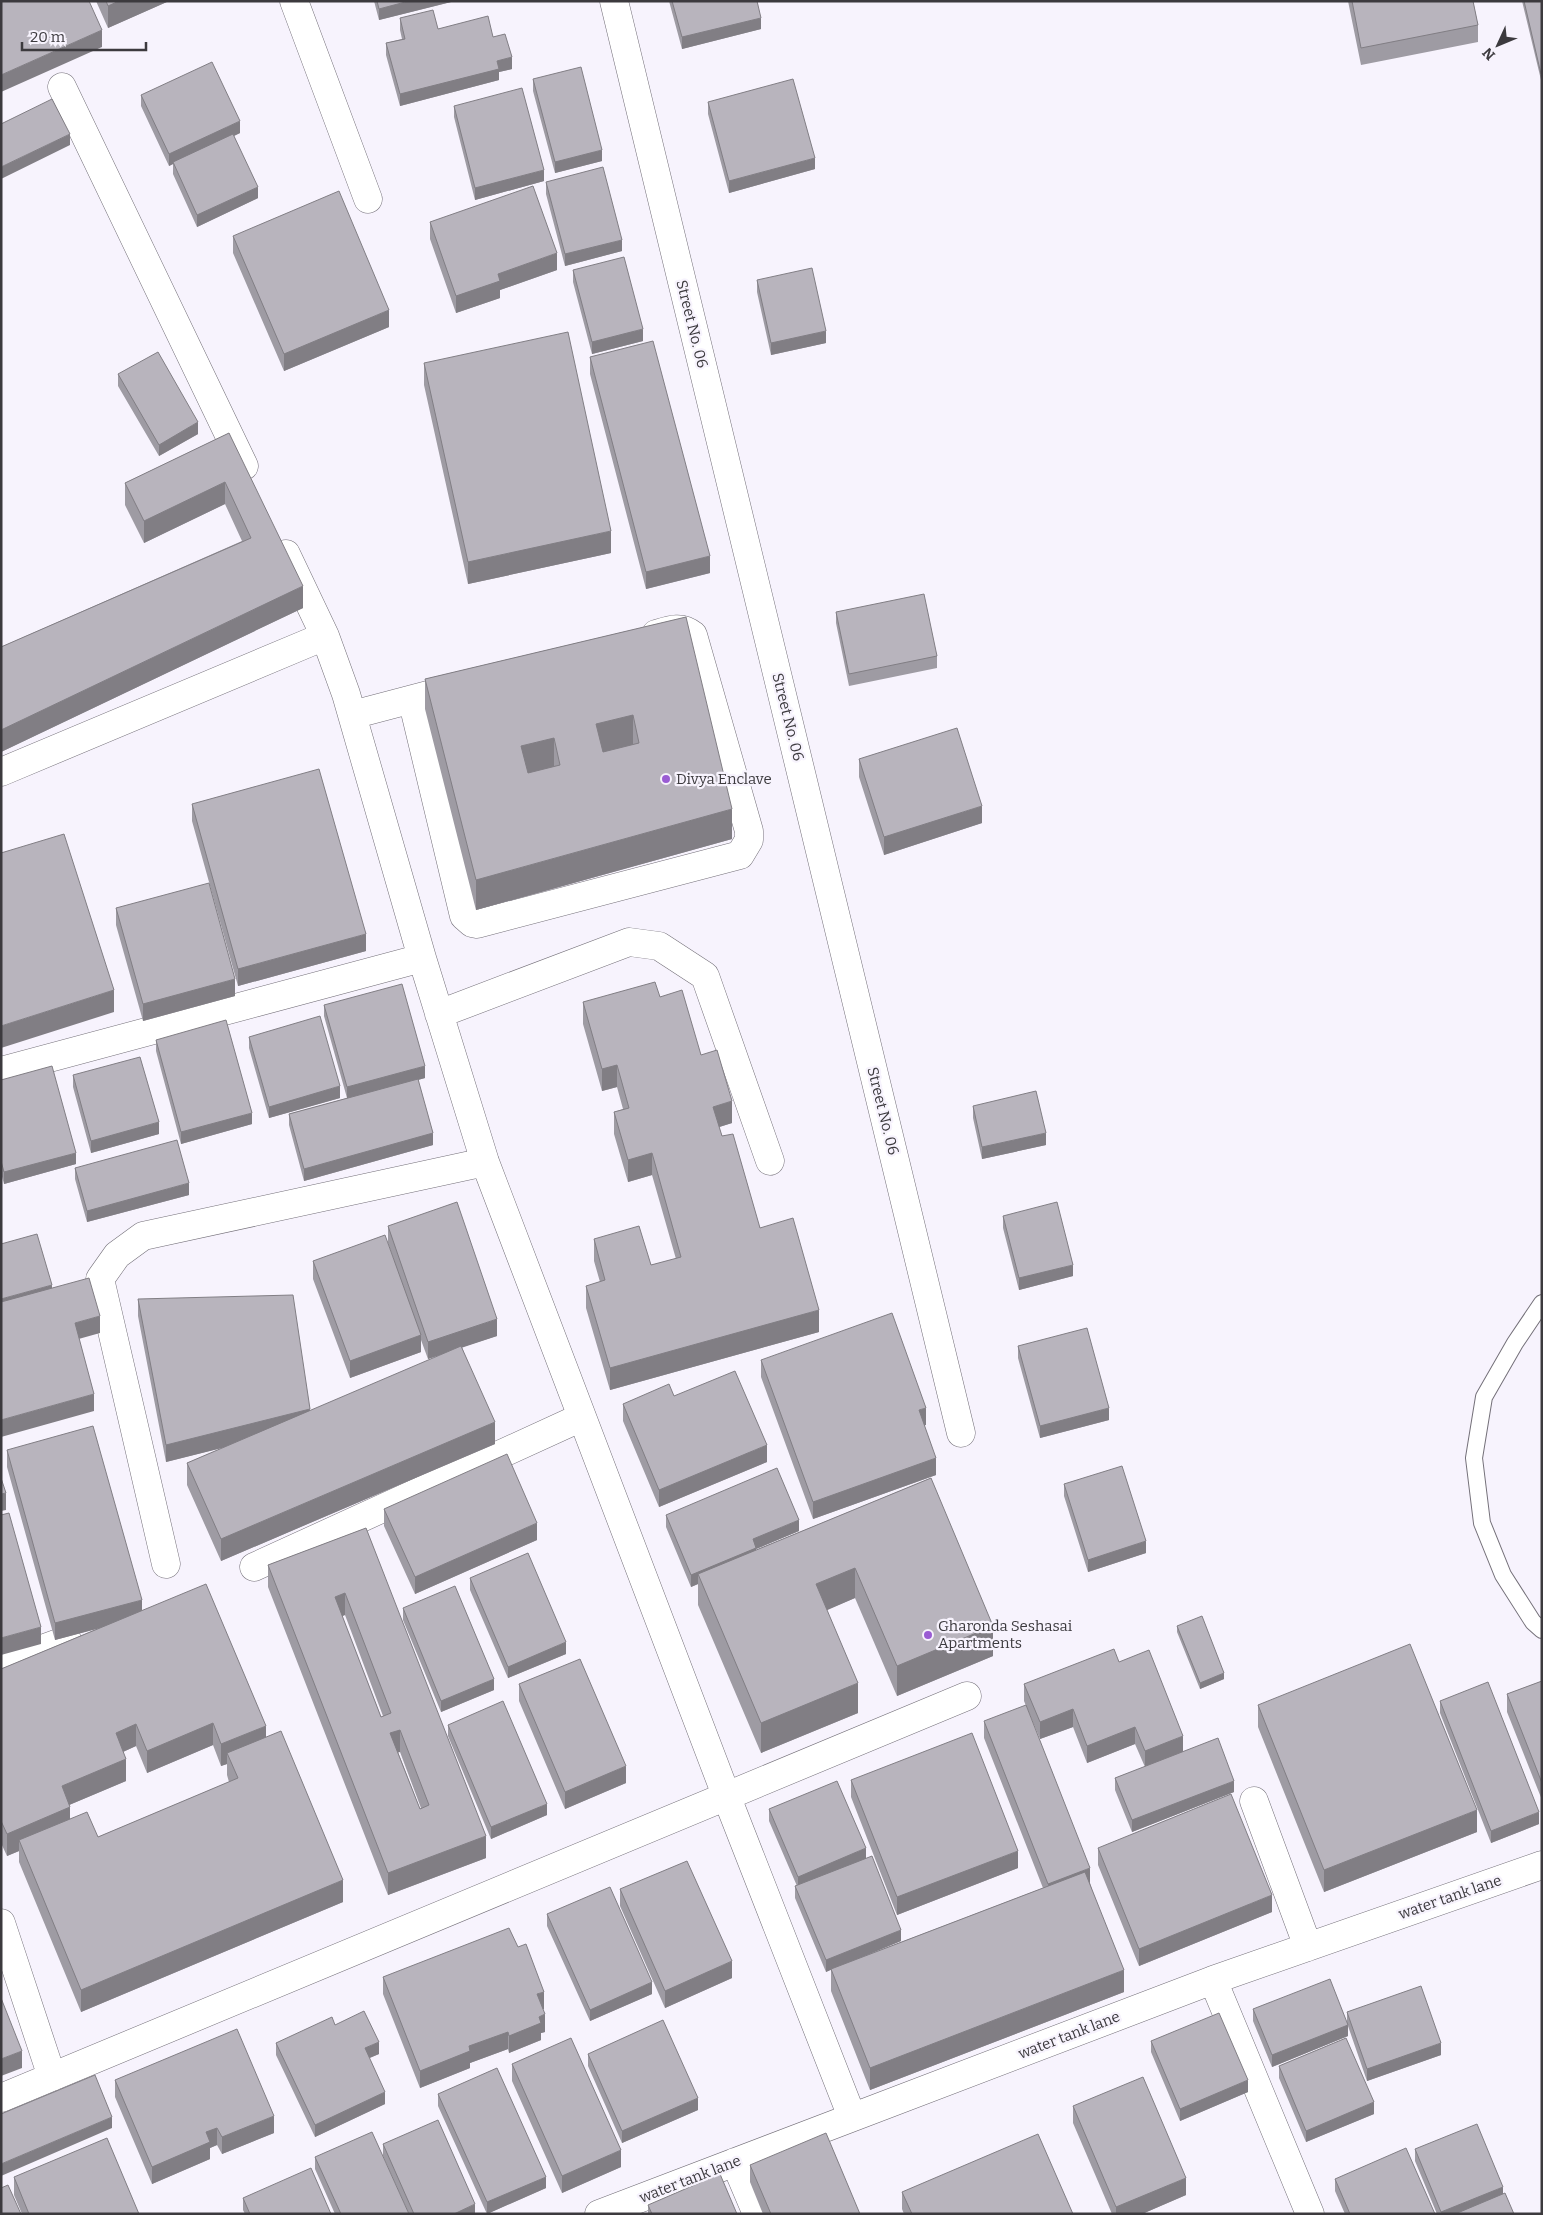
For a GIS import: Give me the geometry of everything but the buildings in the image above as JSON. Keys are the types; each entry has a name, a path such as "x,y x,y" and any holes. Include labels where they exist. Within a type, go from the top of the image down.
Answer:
{"street":[{"path":"294,1 368,199"},
{"name":"Street No. 06","path":"614,1 961,1433"},
{"path":"62,87 256,492"},
{"path":"274,528 325,636 352,715 422,958 485,1162 726,1795 852,2117"},
{"path":"412,699 464,916 472,923 477,924 740,854 749,840 749,831 692,635 688,631 676,628 628,641"},
{"path":"1,772 325,636"},
{"path":"352,715 487,679"},
{"path":"439,1014 629,942 659,946 705,976 770,1161"},
{"path":"1,1071 422,958"},
{"path":"166,1564 100,1279 117,1254 143,1236 485,1162"},
{"path":"254,1567 582,1417"},
{"path":"1,1664 67,1640"},
{"path":"1,2098 967,1696"},
{"path":"1254,1801 1308,1947"},
{"name":"water tank lane","path":"599,2214 636,2207 725,2166 1213,1980 1542,1865"},
{"path":"1,1923 52,2077"},
{"path":"1213,1980 1310,2214"},
{"path":"725,2166 733,2214"},
{"path":"725,2166 757,2214"}],"lane":[{"path":"1542,1303 1515,1343 1484,1397 1474,1458 1482,1523 1503,1575 1534,1622 1542,1630"}],"place":[{"name":"Divya Enclave","path":"666,779"},
{"name":"Gharonda Seshasai Apartments","path":"928,1635"}]}
